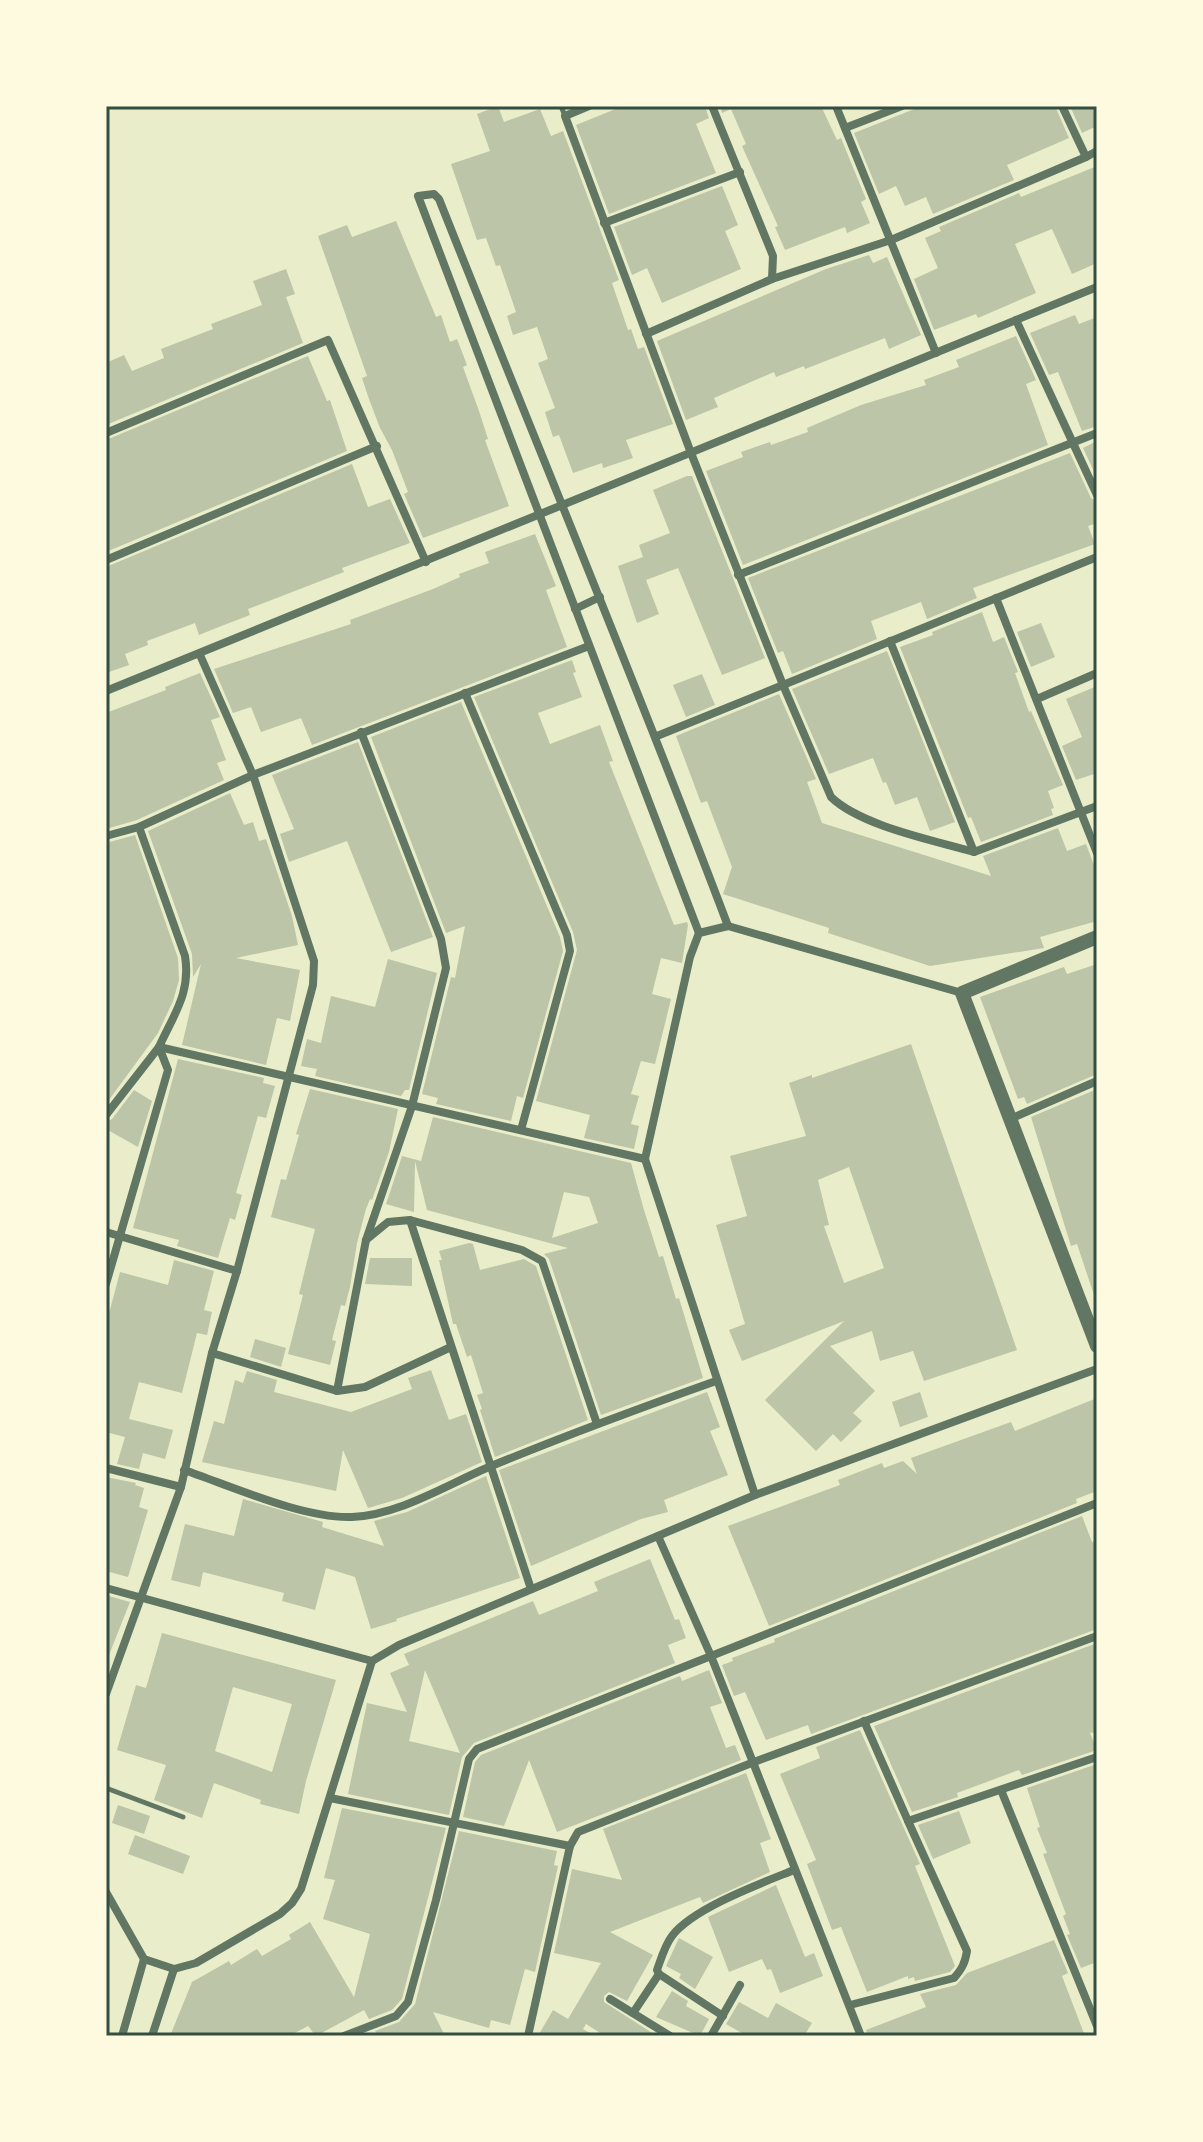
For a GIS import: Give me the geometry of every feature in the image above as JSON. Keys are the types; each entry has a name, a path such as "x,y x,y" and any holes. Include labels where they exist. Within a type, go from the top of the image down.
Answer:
{"street":[{"path":"589,106 565,116 738,575 831,797 841,806 903,832 974,852 1097,806"},
{"path":"712,106 773,256 772,279"},
{"path":"836,106 936,353"},
{"path":"845,128 902,106"},
{"path":"1062,106 1086,157"},
{"path":"646,334 772,279 891,240 1097,151"},
{"path":"604,223 740,172"},
{"path":"728,926 657,736 560,506 439,199 432,193 418,196 699,933 690,957 645,1159 755,1495"},
{"path":"106,691 1097,287"},
{"path":"1016,320 1097,495"},
{"path":"106,433 328,340 426,562"},
{"path":"738,575 1097,433"},
{"path":"106,560 377,446"},
{"path":"657,736 1097,557"},
{"path":"575,609 600,597"},
{"path":"996,598 1097,853"},
{"path":"890,641 974,852"},
{"path":"106,836 139,827 253,775 589,646"},
{"path":"106,1694 181,1487 212,1353 309,1005 314,961 253,775 200,655"},
{"path":"1037,699 1097,673"},
{"path":"465,693 567,935 570,951 521,1130"},
{"path":"337,1391 366,1240 412,1106 446,968 445,954 361,732"},
{"path":"106,1115 159,1047 184,994 188,975 185,956 139,827"},
{"path":"699,933 728,926 962,993 1097,937"},
{"path":"962,993 1097,1346"},
{"path":"159,1047 645,1159"},
{"path":"106,1284 168,1070 159,1047"},
{"path":"1010,1119 1097,1081"},
{"path":"366,1240 388,1222 410,1220 522,1250 542,1261 597,1424"},
{"path":"410,1220 531,1589"},
{"path":"106,1232 237,1271"},
{"path":"212,1353 337,1391 365,1387 451,1347"},
{"path":"106,1892 144,1959 174,1969 196,1963 280,1914 301,1889 372,1661 399,1645 755,1495 1097,1369"},
{"path":"184,1470 304,1511 352,1517 382,1512 597,1424 716,1381"},
{"path":"106,1468 181,1487"},
{"path":"344,2036 396,2016 408,2002 469,1759 477,1749 1097,1503"},
{"path":"658,1536 711,1656 861,2036"},
{"path":"106,1588 372,1661"},
{"path":"528,2036 570,1846 578,1832 754,1762 1097,1636"},
{"path":"850,2005 954,1978 962,1970 967,1951 864,1721"},
{"path":"908,1821 1097,1757"},
{"path":"1001,1790 1097,2026"},
{"path":"330,1798 570,1846"},
{"path":"723,2016 659,1974 657,1970 667,1946 682,1927 729,1896 794,1870"},
{"path":"122,2036 144,1959"},
{"path":"152,2036 174,1969"},
{"path":"633,2013 659,1974"},
{"path":"711,2036 740,1985"},
{"path":"610,1999 670,2036"}],"lane":[{"path":"561,106 565,116"},
{"path":"106,1788 183,1817"}],"building":[{"path":"498,106 504,122 540,109 551,136 563,131 619,280 612,283 628,330 631,329 638,349 644,347 673,424 626,440 633,458 603,468 602,463 573,473 559,435 553,437 545,412 555,408 538,363 548,359 537,327 513,335 507,316 516,312 500,265 496,266 486,238 477,240 451,164 490,151 477,114"},
{"path":"623,106 705,106 709,118 696,124 716,173 609,214 576,125"},
{"path":"720,106 821,106 837,140 841,138 866,199 861,202 870,223 847,233 845,227 785,250 775,227 778,226 742,146 746,144 731,109 722,113"},
{"path":"922,106 1055,106 1069,138 1007,165 1014,180 933,214 926,197 905,206 896,186 879,194 854,133"},
{"path":"1070,106 1097,106 1097,126 1082,133"},
{"path":"1097,166 1097,263 1072,274 1052,229 1015,244 1036,293 978,318 976,314 934,330 914,279 938,268 925,238 941,231 939,227 1019,193 1021,197"},
{"path":"722,186 738,225 725,231 741,269 662,303 647,268 632,275 614,227"},
{"path":"396,221 436,317 441,315 450,342 457,339 467,365 463,367 488,439 485,440 509,506 423,538 404,494 408,492 392,450 369,399 362,378 367,376 318,236 347,225 352,237"},
{"path":"869,255 873,263 887,257 921,335 889,349 885,338 805,369 804,366 776,377 774,372 714,398 718,407 686,420 657,341 826,269"},
{"path":"286,269 295,294 286,297 303,343 106,425 106,363 124,355 132,371 164,358 161,349 213,329 211,324 262,305 253,281"},
{"path":"1075,315 1079,324 1097,317 1097,426 1082,431 1058,372 1049,375 1030,333"},
{"path":"1016,336 1036,380 1026,384 1048,445 743,565 706,471 743,457 741,452 808,432 807,428 861,405 926,385 924,380 959,367 956,360"},
{"path":"308,356 327,401 330,400 347,451 106,552 106,440"},
{"path":"1097,441 1097,478 1083,448"},
{"path":"1070,453 1091,498 1097,502 1097,523 1088,526 1095,544 973,588 977,598 927,619 921,602 871,621 877,639 792,674 783,651 778,653 748,578"},
{"path":"352,464 368,507 390,499 410,543 342,568 344,572 248,609 250,615 199,635 195,623 147,641 148,645 125,654 129,665 106,673 106,567"},
{"path":"692,476 765,658 722,675 678,568 646,580 659,614 637,623 618,566 643,557 639,545 670,533 653,490"},
{"path":"535,534 556,586 546,590 567,647 312,745 301,718 261,732 251,707 233,713 214,669 351,624 350,620 433,589 460,577 459,574 489,563 485,552"},
{"path":"982,612 993,642 1004,637 1029,712 1063,785 1048,791 1054,808 1051,809 1053,815 981,842 971,817 968,818 900,647"},
{"path":"1041,623 1055,657 1031,667 1017,632"},
{"path":"887,651 955,822 930,831 917,797 895,805 873,758 829,774 792,689"},
{"path":"572,660 576,672 573,673 582,697 538,713 550,744 600,725 613,761 609,762 674,925 687,922 688,925 682,963 661,958 652,994 671,999 655,1064 641,1061 631,1094 639,1096 631,1124 639,1126 634,1149 584,1138 590,1115 536,1101 577,950 573,932 474,697"},
{"path":"200,673 220,717 211,720 226,760 217,763 224,780 137,820 106,829 106,713"},
{"path":"702,674 715,705 686,717 673,685"},
{"path":"1097,686 1097,773 1076,780 1062,746 1082,737 1066,699"},
{"path":"779,694 816,779 807,782 822,823 991,876 983,856 1058,828 1067,851 1086,844 1097,873 1097,921 1040,937 1044,948 930,966 828,933 829,928 723,894 732,867 707,801 701,803 676,736"},
{"path":"461,702 560,937 563,951 523,1098 517,1096 511,1121 436,1104 438,1098 422,1094 451,977 455,978 465,926 446,933 371,737"},
{"path":"358,742 433,937 391,952 347,841 289,862 280,834 294,829 272,775"},
{"path":"230,793 244,825 253,822 259,841 266,839 292,916 298,945 236,958 300,970 290,1021 277,1018 266,1065 182,1045 201,964 193,977 192,954 148,831"},
{"path":"135,835 178,958 179,980 158,1033 106,1104 106,843"},
{"path":"388,959 437,973 409,1090 401,1096 315,1076 317,1069 301,1066 307,1039 321,1043 331,996 375,1007"},
{"path":"1097,964 1097,1074 1027,1104 1024,1097 1018,1099 980,997 1064,967 1067,974"},
{"path":"911,1044 1017,1350 924,1381 913,1351 880,1361 872,1331 830,1346 875,1391 853,1413 862,1421 841,1442 833,1434 816,1451 765,1400 844,1321 742,1361 729,1330 745,1324 716,1225 747,1216 730,1156 806,1136 789,1083 812,1075 812,1078","holes":["849,1167 884,1268 844,1283 824,1226 829,1225 818,1180"]},
{"path":"178,1059 264,1078 263,1083 275,1086 266,1118 258,1116 236,1193 242,1195 235,1220 230,1218 218,1258 177,1246 179,1240 133,1228"},
{"path":"310,1089 398,1109 389,1152 366,1209 350,1287 345,1306 341,1305 332,1340 336,1341 330,1365 288,1354 315,1229 271,1217 281,1179 286,1180"},
{"path":"1097,1089 1097,1294 1094,1295 1077,1244 1071,1246 1031,1117"},
{"path":"134,1090 152,1101 138,1147 106,1129 106,1122 112,1119"},
{"path":"433,1117 631,1163 659,1257 663,1256 676,1299 679,1298 703,1378 601,1415 549,1259 544,1254 568,1248 427,1210 415,1161 414,1212 386,1204 402,1156 421,1161","holes":["564,1192 589,1197 598,1223 552,1238"]},
{"path":"473,1244 480,1270 524,1259 536,1266 588,1420 495,1457 477,1395 483,1393 471,1355 467,1357 456,1324 453,1324 439,1260 442,1260 439,1251"},
{"path":"370,1258 412,1258 412,1286 365,1284"},
{"path":"174,1260 214,1271 204,1310 212,1312 207,1335 197,1333 182,1393 139,1382 129,1419 173,1430 165,1459 143,1453 139,1469 117,1464 125,1437 106,1432 106,1325 120,1272 168,1285"},
{"path":"255,1339 286,1348 281,1367 250,1357"},
{"path":"431,1370 449,1420 466,1414 482,1462 402,1498 368,1508 343,1450 336,1491 202,1462 214,1421 224,1424 235,1380 243,1383 247,1371 277,1380 274,1392 351,1412 412,1389 408,1378"},
{"path":"707,1392 720,1427 710,1431 728,1475 664,1500 668,1512 641,1519 531,1566 499,1470"},
{"path":"920,1392 928,1417 900,1427 892,1402"},
{"path":"1097,1398 1097,1491 1076,1499 1077,1503 769,1626 728,1526 840,1485 838,1480 882,1463 884,1468 903,1461 917,1474 911,1458 1011,1422 1015,1431"},
{"path":"486,1476 520,1578 397,1621 371,1629 355,1577 326,1568 315,1610 282,1601 284,1593 203,1572 200,1587 171,1580 185,1524 234,1536 243,1499 323,1522 322,1527 384,1546 374,1521 407,1512"},
{"path":"106,1477 136,1483 144,1488 139,1507 148,1510 128,1577 106,1571"},
{"path":"1082,1516 1092,1542 1097,1540 1097,1629 811,1734 808,1725 766,1740 745,1692 734,1696 722,1665 733,1661 732,1658"},
{"path":"650,1559 675,1620 679,1619 686,1638 668,1645 675,1663 474,1743 462,1757 449,1815 348,1794 367,1703 407,1712 390,1673 409,1665 404,1654 533,1601 539,1615 598,1591 594,1582","holes":["425,1670 460,1753 409,1741"]},
{"path":"109,1596 130,1602 107,1660 106,1604"},
{"path":"162,1633 336,1680 299,1814 260,1804 261,1800 214,1783 202,1818 154,1800 166,1765 117,1750 136,1685 146,1688","holes":["233,1687 292,1704 272,1772 215,1751"]},
{"path":"1097,1643 1097,1732 1090,1733 1097,1750 1022,1775 1019,1770 957,1793 958,1797 912,1812 874,1726"},
{"path":"709,1670 722,1703 710,1707 726,1748 735,1745 741,1760 557,1832 529,1760 504,1826 463,1817 475,1762 481,1755 680,1676 682,1681"},
{"path":"860,1730 920,1864 915,1866 955,1966 950,1972 915,1981 914,1977 908,1979 908,1976 867,1992 841,1927 832,1930 807,1864 816,1860 780,1774 820,1758 816,1747"},
{"path":"1097,1764 1097,1962 1081,1968 1067,1935 1070,1934 1063,1916 1066,1914 1043,1854 1047,1853 1027,1788"},
{"path":"746,1773 771,1839 760,1843 770,1872 703,1903 700,1897 610,1932 653,1955 627,2001 609,1992 604,1996 604,2002 657,2036 605,2036 586,2024 583,2029 595,2036 538,2036 553,2010 568,2019 601,1963 554,1953 572,1869 622,1880 603,1829"},
{"path":"118,1805 150,1816 144,1834 112,1823"},
{"path":"342,1808 446,1828 402,1999 392,2010 369,2019 364,2010 316,2036 308,2026 289,2036 170,2036 192,1982 229,1961 231,1965 257,1949 262,1956 291,1939 289,1935 310,1922 354,1997 370,1934 323,1919 335,1880 324,1878"},
{"path":"959,1811 971,1843 933,1859 918,1825"},
{"path":"459,1831 557,1851 554,1865 558,1866 535,1972 525,1969 510,2025 491,2020 489,2028 433,2012 445,2036 378,2036 375,2031 399,2022 415,2004"},
{"path":"135,1835 190,1856 183,1874 128,1854"},
{"path":"776,1885 805,1957 814,1953 823,1976 780,1993 771,1969 767,1970 762,1959 729,1972 708,1917"},
{"path":"679,1938 713,1957 695,1989 679,1978 681,1974 666,1966"},
{"path":"1054,1940 1068,1973 1062,1976 1085,2036 868,2036 866,2030 926,2007 920,1994 956,1985 967,1973"},
{"path":"672,1991 688,2001 686,2006 709,2019 700,2036 656,2017"},
{"path":"739,2002 768,2018 776,2003 812,2023 804,2036 747,2036 726,2024"}]}
